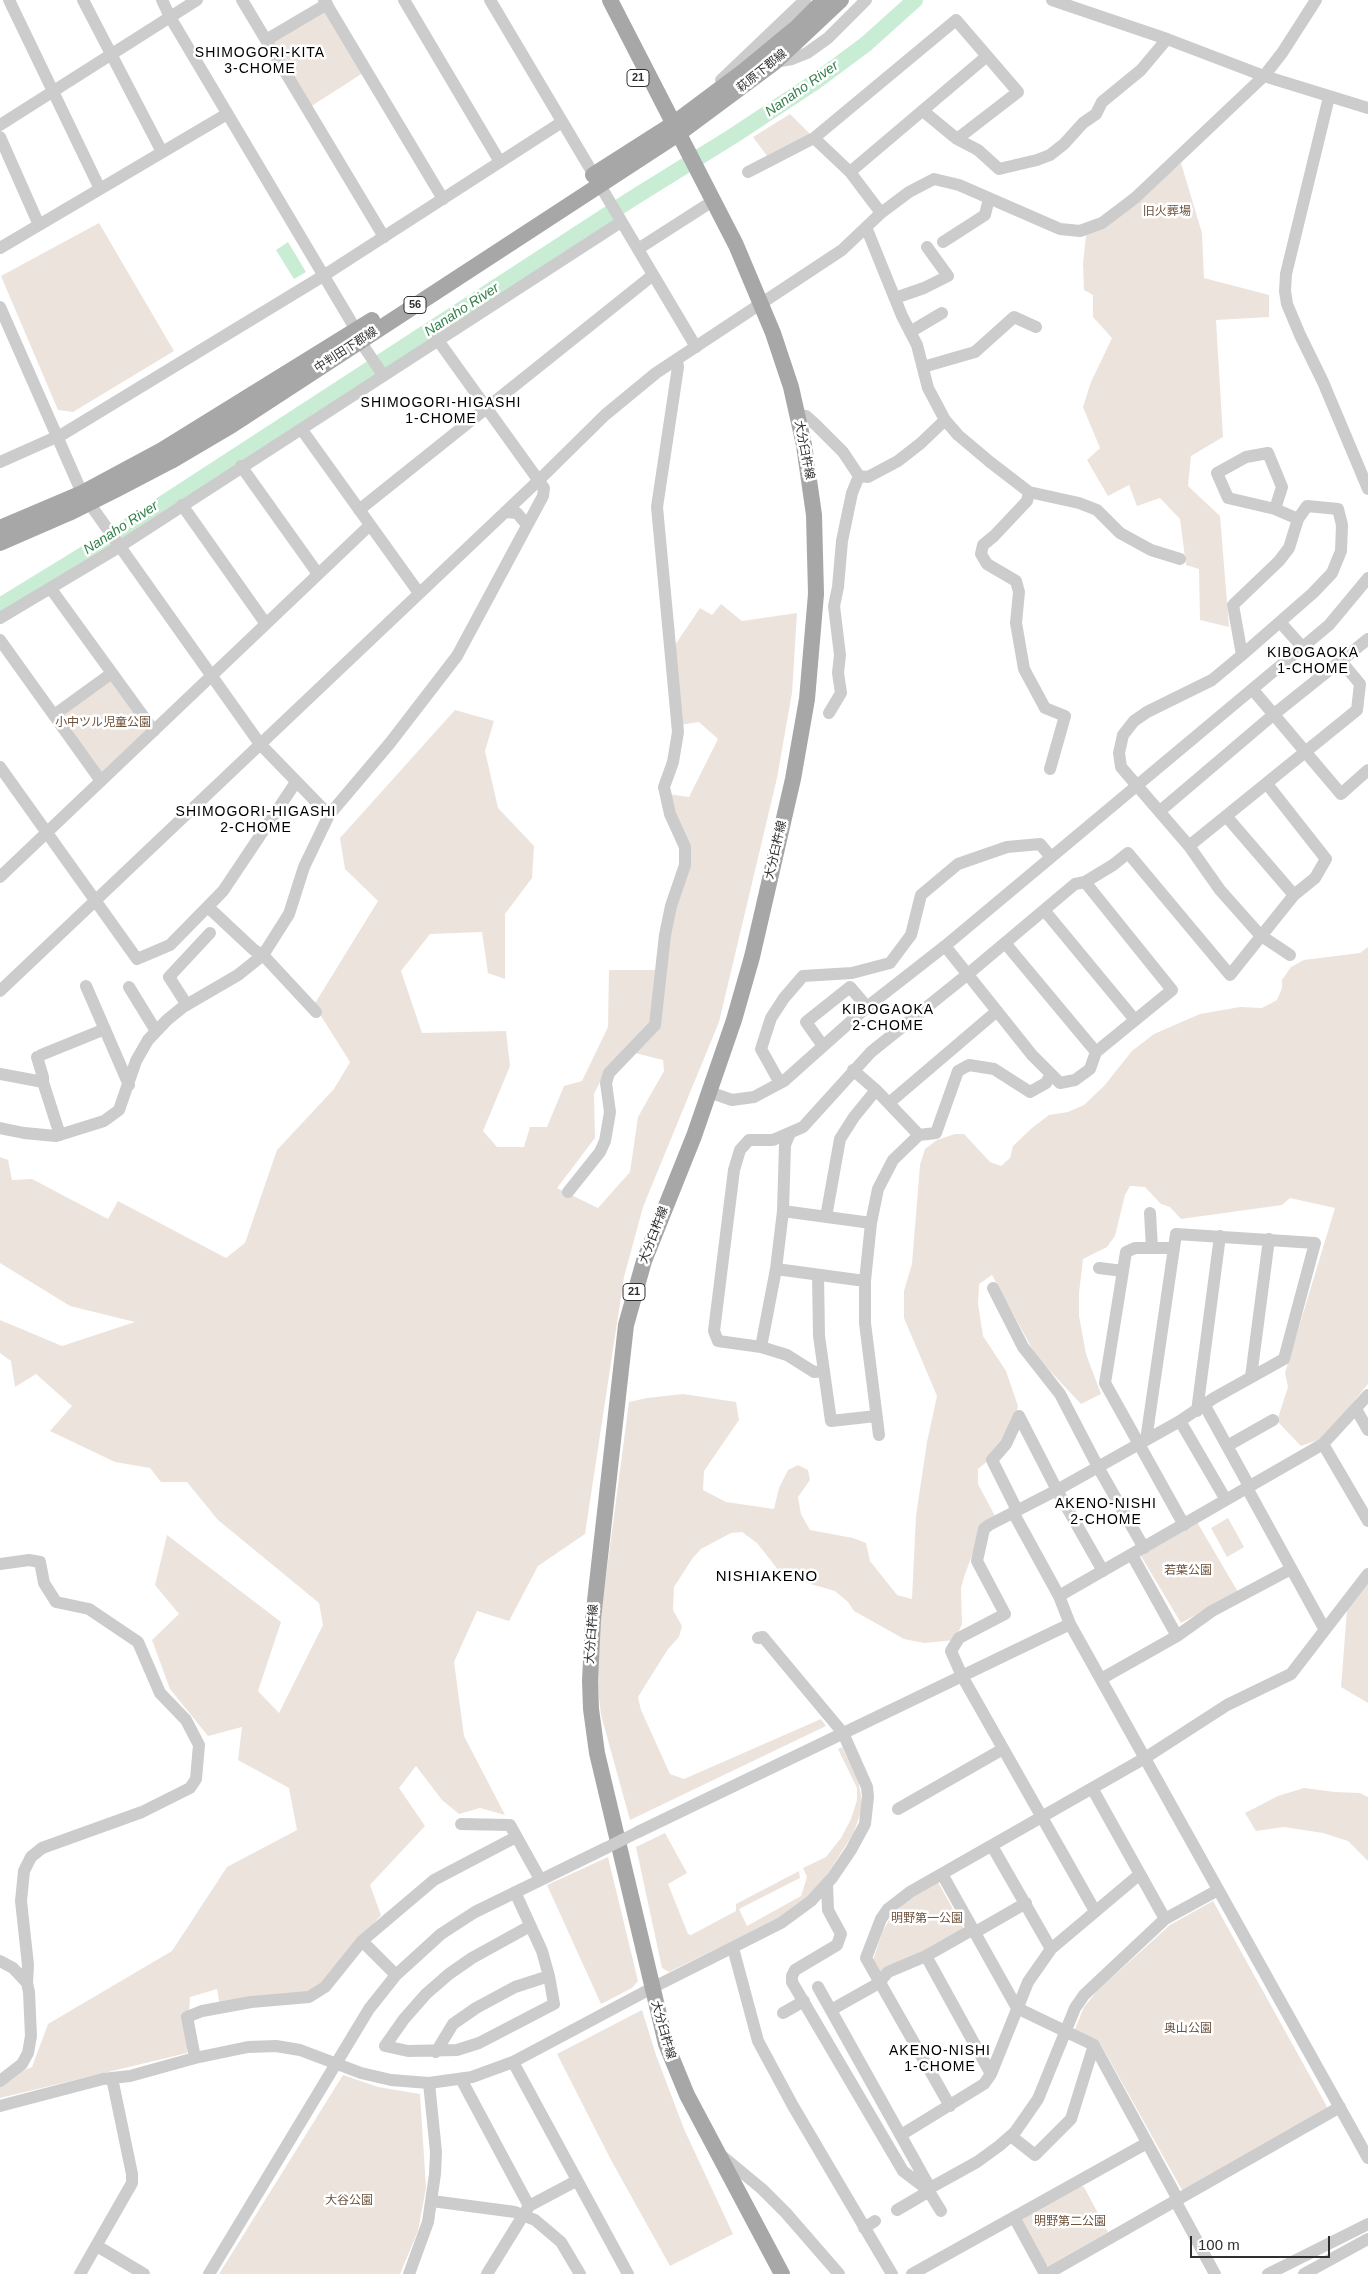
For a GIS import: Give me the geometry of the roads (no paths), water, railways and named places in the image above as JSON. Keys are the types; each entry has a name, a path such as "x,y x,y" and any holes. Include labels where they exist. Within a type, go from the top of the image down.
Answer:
{"main road":[{"name":"大分臼杵線","path":"600,0 693,174 736,245 780,351 797,415 811,482 816,551 814,645 793,779 752,957 734,1020 694,1136 644,1261 628,1316 622,1350 591,1644 591,1709 597,1753 662,2030 671,2060 687,2095 782,2274"},
{"name":"大分臼杵線","path":"610,0 671,132"},
{"name":"萩原下郡線","path":"671,132 775,62 824,0"},
{"name":"萩原下郡線","path":"671,132 713,94 798,34 841,0"},
{"name":"中判田下郡線","path":"0,528 85,498 171,461 224,430 362,341 596,180 671,132"},
{"name":"大分臼杵線","path":"693,174 705,206 761,305"},
{"name":"中判田下郡線","path":"0,543 85,498"}],"street":[{"path":"0,4 4,0"},
{"path":"9,0 100,189"},
{"path":"83,0 162,152"},
{"path":"162,0 227,114 382,374"},
{"path":"0,125 197,0"},
{"path":"242,0 384,237"},
{"path":"404,0 500,162"},
{"path":"490,0 696,347"},
{"path":"713,94 712,89 805,0"},
{"path":"775,62 792,59 807,53 828,38 866,0"},
{"path":"1052,0 1167,39 1264,76 1368,108"},
{"path":"0,991 539,480 605,415 656,373 842,250 881,213 909,192 934,180 959,185 1060,229 1080,231 1102,223 1135,198 1264,76 1282,53 1315,1"},
{"path":"266,40 326,2 443,199"},
{"path":"748,172 814,138 956,20 1018,92 957,138"},
{"path":"923,110 957,138 978,150 999,169 1037,160 1050,155 1096,114 1102,102 1141,70 1167,39"},
{"path":"850,172 987,56"},
{"path":"1329,97 1286,274 1285,291 1287,304 1323,382 1368,489"},
{"path":"0,248 227,114"},
{"path":"0,462 57,437 323,276 562,122"},
{"path":"0,138 39,225"},
{"path":"814,138 850,172 881,213"},
{"path":"943,242 985,215 989,198"},
{"path":"638,249 705,206"},
{"path":"0,618 51,589 241,466 302,430 382,374 621,221"},
{"path":"866,227 895,298 917,345 928,388 945,420 958,435 1029,492 1070,501 1097,510 1120,533 1151,550 1180,560"},
{"path":"895,298 924,288 948,276 927,247"},
{"path":"359,510 653,275"},
{"path":"0,306 85,498 260,744 329,815"},
{"path":"910,332 942,313"},
{"path":"923,367 975,352 1014,317 1036,327"},
{"path":"0,1128 24,1133 60,1135 104,1122 119,1110 136,1061 156,1031 187,1005 238,975 263,955 289,914 304,868 329,815 390,743 458,656 543,496 544,488 437,339"},
{"path":"568,1192 600,1152 605,1141 610,1112 606,1083 610,1073 654,1026 665,935 671,906 685,865 685,847 670,814 664,787 673,762 678,732 657,508 678,368 677,359"},
{"path":"797,415 806,416 843,452 859,476 868,477 898,461 921,443 945,420"},
{"path":"302,430 419,593"},
{"path":"1275,509 1282,487 1268,454 1246,457 1217,473 1228,498 1275,509 1298,519"},
{"path":"241,466 318,574"},
{"path":"829,713 841,693 838,673 840,655 834,606 844,532 852,493 859,476"},
{"path":"1029,492 1026,501 994,536 983,545 982,554 987,564 1016,581 1019,592 1016,623 1024,669 1045,708 1065,716 1050,769"},
{"path":"182,505 266,624"},
{"path":"1242,655 1233,605 1279,561 1289,548 1298,519 1307,506 1338,509 1342,525 1341,551 1332,573 1280,622 1242,655 1212,680 1147,712 1134,721 1123,735 1119,753 1121,767 1136,786 1160,810 1189,846 1220,890 1260,935 1290,955"},
{"path":"505,512 516,514 527,526"},
{"path":"0,877 370,525"},
{"path":"709,1092 732,1100 754,1097 780,1083 867,1007 945,946 1303,648 1329,625 1368,578"},
{"path":"51,589 154,731"},
{"path":"1280,622 1303,648"},
{"path":"1160,810 1273,714 1368,639"},
{"path":"0,640 101,781"},
{"path":"1189,846 1357,710 1360,684 1341,660"},
{"path":"54,715 112,673"},
{"path":"1253,690 1341,794 1368,770"},
{"path":"0,767 137,958 170,945 223,891 296,782"},
{"path":"823,1370 814,1372 787,1355 761,1347 718,1341 714,1331 734,1170 740,1150 749,1140 773,1140 803,1127 871,1052 1076,884 1085,882 1113,865 1128,853 1230,975 1260,935 1294,895 1315,878 1326,859 1267,784"},
{"path":"1226,816 1294,895"},
{"path":"780,1083 761,1049 771,1018 784,998 803,976 852,973 890,963 911,935 921,895 958,864 1007,847 1040,844 1052,857"},
{"path":"945,946 1032,1055 1060,1083 1075,1080 1090,1069 1096,1052 1172,990 1085,882"},
{"path":"208,907 254,950 263,955 316,1012"},
{"path":"1044,910 1135,1020"},
{"path":"187,1005 169,977 210,933"},
{"path":"1005,943 1096,1052"},
{"path":"86,986 129,1085"},
{"path":"129,987 156,1031"},
{"path":"823,1046 806,1022 850,987 867,1007"},
{"path":"889,1103 997,1011"},
{"path":"60,1135 43,1082 44,1076 39,1056 105,1029"},
{"path":"879,1435 865,1323 865,1281 871,1223 878,1189 894,1160 919,1135 936,1133 958,1070 969,1066 994,1069 1030,1092 1046,1084 1051,1074"},
{"path":"854,1070 919,1135"},
{"path":"0,1074 43,1082"},
{"path":"826,1217 840,1139 854,1117 876,1090"},
{"path":"761,1347 776,1269 783,1211 785,1145 790,1133"},
{"path":"783,1211 871,1223"},
{"path":"1150,1213 1152,1248"},
{"path":"1095,1911 962,1676 951,1651 959,1638 1005,1614 977,1561 984,1530 988,1525 1014,1514 1201,1409 1214,1398 1284,1358 1315,1243 1176,1234 1142,1442"},
{"path":"1220,1236 1201,1409 1227,1446 1248,1484 1247,1488 1325,1630"},
{"path":"1251,1377 1268,1239"},
{"path":"1173,1248 1134,1248 1126,1252 1105,1383 1142,1442 1184,1525"},
{"path":"1099,1268 1123,1272"},
{"path":"776,1269 865,1281"},
{"path":"818,1275 817,1300 823,1370 831,1421 876,1416"},
{"path":"993,1288 1023,1347 1060,1394 1098,1467 1144,1548"},
{"path":"1058,1596 1323,1444 1368,1395"},
{"path":"1356,1409 1368,1430"},
{"path":"1103,1571 1057,1490 1019,1416 1006,1444 992,1460 1015,1506 1014,1514 1058,1596 1070,1624 1368,2158"},
{"path":"1227,1446 1274,1420"},
{"path":"1180,1421 1226,1500"},
{"path":"1323,1444 1368,1521"},
{"path":"1132,1555 1177,1636"},
{"path":"0,1564 29,1560 40,1562 44,1583 56,1602 89,1609 138,1642 160,1693 186,1720 199,1745 196,1779 190,1788 142,1812 42,1848 31,1857 24,1871 21,1900 28,1965 27,1982 31,2036 28,2053 22,2064 0,2081"},
{"path":"1101,1679 1177,1636 1212,1611 1291,1569"},
{"path":"950,2106 866,1958 881,1919 898,1900 1041,1816 1145,1758 1227,1705 1291,1674 1368,1574"},
{"path":"209,2274 369,2009 396,1975 418,1954 453,1926 540,1879 1070,1624"},
{"path":"0,2106 112,2078 130,2076 195,2058 248,2047 276,2046 300,2050 376,2077 429,2083 461,2079 492,2071 512,2062 652,1988 766,1931 799,1911 828,1884 859,1837 868,1809 867,1787 843,1733 763,1637 758,1638"},
{"path":"898,1809 1003,1750"},
{"path":"1092,1788 1165,1919"},
{"path":"461,1824 510,1825 540,1879"},
{"path":"195,2058 187,2017 202,2011 251,2002 309,1997 324,1986 362,1941 434,1880 516,1837"},
{"path":"992,1846 1051,1949"},
{"path":"942,1874 1018,2008 1094,2045 1175,2194 1176,2202 1215,2274"},
{"path":"901,2135 976,2090 991,2074 1028,1982 1051,1949 1140,1874"},
{"path":"828,1884 828,1910 841,1934 837,1945 795,1970 792,1982 903,2171 929,2189"},
{"path":"897,2210 929,2189 977,2162 1011,2136 1028,2116 1038,2099 1075,2008 1084,1995 1165,1919 1218,1890"},
{"path":"515,1892 542,1951 554,2004 479,2043 457,2050 436,2052 408,2051 385,2046 415,2006 449,1974 479,1954 530,1926"},
{"path":"831,2010 879,1983 888,1972 926,1956 973,1930 979,1930 1026,1903"},
{"path":"362,1941 396,1975"},
{"path":"733,1948 758,2041 870,2224 892,2274"},
{"path":"926,1956 991,2074"},
{"path":"0,1960 13,1968 27,1982"},
{"path":"436,2052 454,2024 476,2008 515,1987 549,1976"},
{"path":"818,1987 901,2135 941,2211"},
{"path":"783,2013 804,2001"},
{"path":"1011,2136 1035,2155 1071,2119 1094,2045"},
{"path":"512,2062 628,2274"},
{"path":"80,2274 129,2191 132,2180 112,2078"},
{"path":"461,2079 526,2210 546,2226 561,2242 580,2274"},
{"path":"409,2274 423,2240 432,2201 436,2152 429,2083"},
{"path":"1014,2217 1046,2274 1176,2202 1340,2107"},
{"path":"912,2274 1147,2143"},
{"path":"718,2151 786,2213 839,2274"},
{"path":"487,2274 526,2210 576,2181"},
{"path":"432,2201 526,2210"},
{"path":"1268,2274 1368,2224"},
{"path":"1304,2274 1368,2239"},
{"path":"96,2246 144,2274"},
{"path":"1292,2262 1298,2274"}],"waterway":[{"name":"Nanaho River","path":"0,606 104,542 815,82 866,44 915,0"}],"district":[{"name":"SHIMOGORI-KITA 3-CHOME","path":"260,62"},
{"name":"SHIMOGORI-HIGASHI 1-CHOME","path":"441,412"},
{"name":"KIBOGAOKA 1-CHOME","path":"1313,662"},
{"name":"SHIMOGORI-HIGASHI 2-CHOME","path":"256,820"},
{"name":"KIBOGAOKA 2-CHOME","path":"888,1018"},
{"name":"AKENO-NISHI 2-CHOME","path":"1106,1512"},
{"name":"NISHIAKENO","path":"767,1577"},
{"name":"AKENO-NISHI 1-CHOME","path":"940,2060"}],"park label":[{"name":"旧火葬場","path":"1167,212"},
{"name":"小中ツル児童公園","path":"103,723"},
{"name":"若葉公園","path":"1188,1571"},
{"name":"明野第一公園","path":"927,1919"},
{"name":"奥山公園","path":"1188,2029"},
{"name":"大谷公園","path":"349,2201"},
{"name":"明野第二公園","path":"1070,2222"}]}
